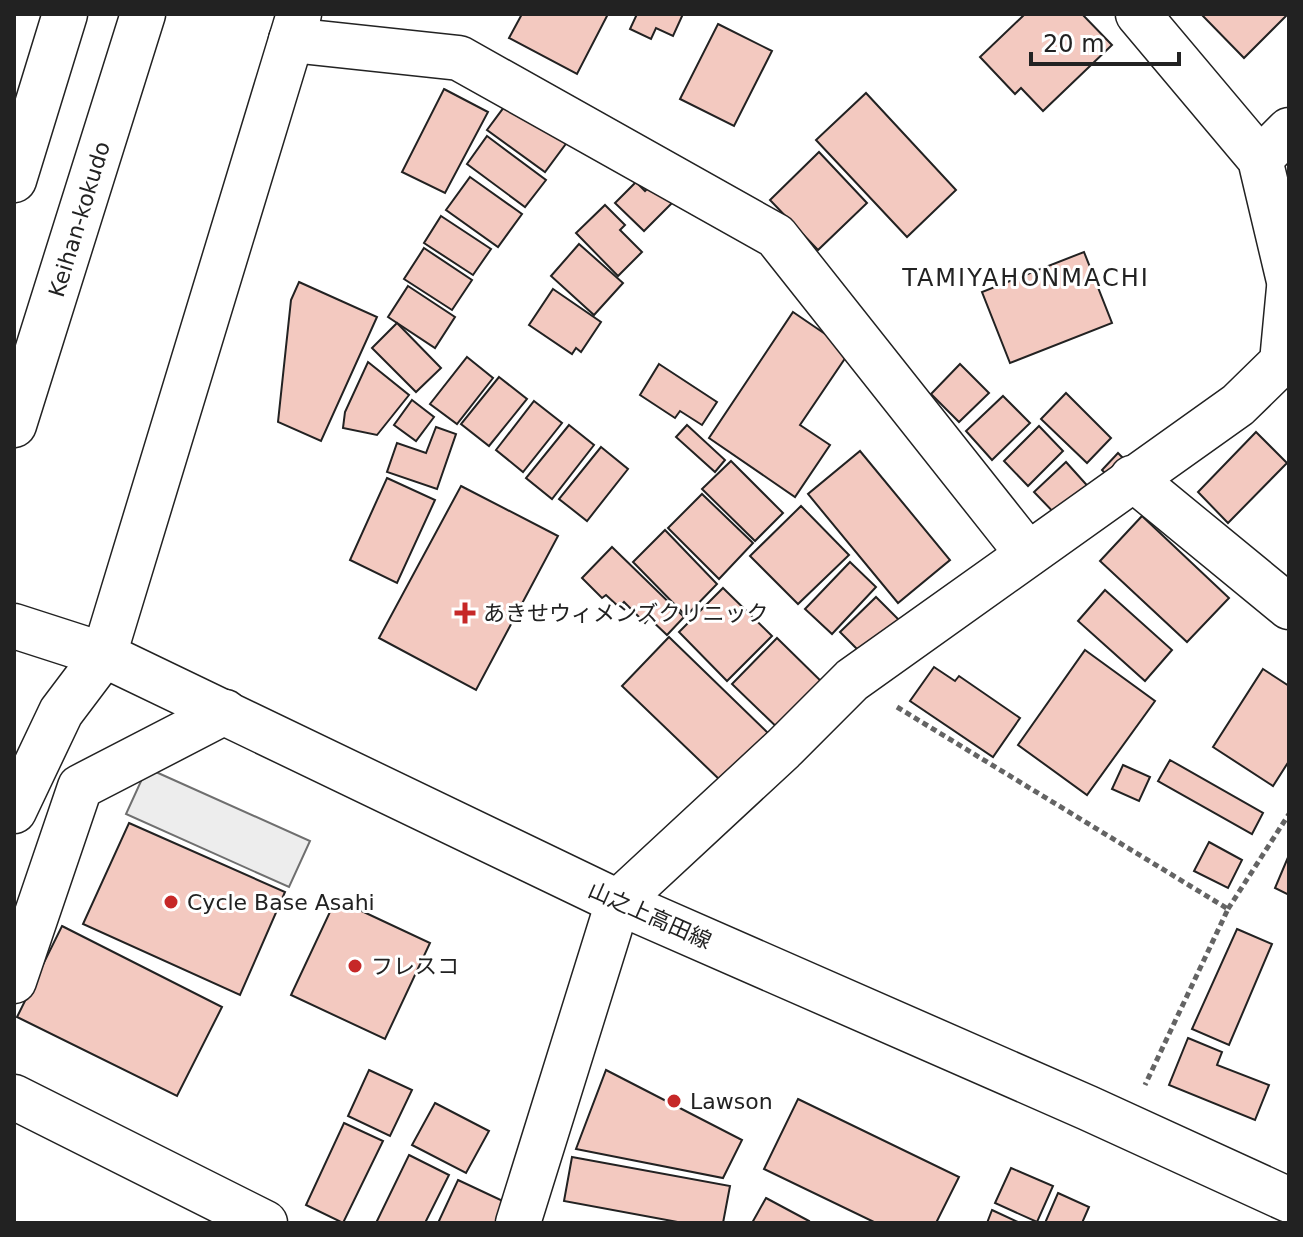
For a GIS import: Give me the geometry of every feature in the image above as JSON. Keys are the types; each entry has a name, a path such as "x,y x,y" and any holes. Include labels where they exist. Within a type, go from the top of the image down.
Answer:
{"main road":[{"path":"14,180 65,14"},
{"name":"Keihan-kokudo","path":"14,425 143,14"},
{"path":"1138,14 1275,144 1289,281"},
{"path":"14,811 61,712 104,655 295,27 459,58 776,236 1028,554"},
{"path":"518,1223 618,902 783,749 852,680 1238,405 1282,362 1289,288"},
{"path":"1132,478 1289,607"},
{"name":"山之上高田線","path":"14,626 104,655 618,902 1289,1200"},
{"path":"14,981 80,787 225,712"},
{"path":"14,1097 265,1223"}],"path":[{"path":"852,680 1228,909"},
{"path":"1126,1125 1228,909 1289,814"}],"shaded area":[{"path":"147,768 310,841 289,887 126,814"}],"building":[{"path":"522,14 608,14 577,74 509,38"},
{"path":"637,14 683,14 673,36 656,28 651,39 630,29"},
{"path":"1025,14 1082,14 1112,45 1043,111 1021,88 1015,94 980,57"},
{"path":"1201,14 1288,14 1244,58"},
{"path":"718,24 772,51 734,126 680,99"},
{"path":"444,89 488,112 445,193 402,172"},
{"path":"866,93 956,190 907,237 816,140"},
{"path":"510,99 568,141 545,172 487,130"},
{"path":"487,136 546,180 525,207 467,164"},
{"path":"819,152 867,203 818,250 770,200"},
{"path":"470,177 522,214 498,247 446,210"},
{"path":"655,181 674,201 644,231 615,203 636,182 645,191"},
{"path":"605,205 625,225 620,230 642,252 618,276 576,233"},
{"path":"441,216 491,249 473,275 424,243"},
{"path":"579,244 623,283 594,315 551,276"},
{"path":"424,248 472,280 452,310 404,279"},
{"path":"1084,252 1112,323 1010,363 982,292"},
{"path":"299,282 377,317 321,441 278,422 291,300"},
{"path":"408,286 455,317 435,348 388,317"},
{"path":"553,289 601,322 581,352 576,348 572,354 529,325"},
{"path":"793,312 850,351 800,425 830,445 795,497 709,438"},
{"path":"397,323 441,368 416,392 372,348"},
{"path":"467,357 493,378 457,424 430,404"},
{"path":"368,362 409,395 377,435 343,428 345,412"},
{"path":"659,364 717,402 702,425 680,411 675,418 640,395"},
{"path":"960,364 989,393 959,422 931,394"},
{"path":"499,377 527,399 489,446 461,424"},
{"path":"1066,393 1111,438 1087,463 1041,419"},
{"path":"1003,396 1030,423 992,460 966,431"},
{"path":"412,400 434,417 416,441 394,425"},
{"path":"534,401 562,423 523,472 496,450"},
{"path":"569,425 594,445 552,499 526,478"},
{"path":"687,425 725,460 715,472 676,437"},
{"path":"1039,426 1063,451 1028,486 1004,461"},
{"path":"436,427 456,434 437,489 387,472 397,443 426,453"},
{"path":"1256,432 1287,463 1228,523 1198,492"},
{"path":"601,447 628,469 587,521 559,499"},
{"path":"860,451 950,560 898,603 808,494"},
{"path":"1118,453 1134,469 1116,485 1102,470"},
{"path":"731,461 783,513 755,541 702,489"},
{"path":"1066,462 1093,492 1062,521 1034,492"},
{"path":"387,478 435,500 397,583 350,560"},
{"path":"461,486 558,536 476,690 379,638"},
{"path":"702,494 753,543 719,579 668,528"},
{"path":"801,506 849,555 798,604 750,556"},
{"path":"1142,516 1229,598 1187,642 1100,561"},
{"path":"665,530 717,584 686,616 633,562"},
{"path":"612,547 684,617 667,635 649,618 645,623 624,602 619,607 606,595 602,598 582,578"},
{"path":"850,562 876,587 832,634 805,609"},
{"path":"723,588 772,636 727,681 679,632"},
{"path":"1105,590 1172,650 1145,681 1078,621"},
{"path":"876,597 905,626 869,661 840,632"},
{"path":"669,637 768,733 721,781 622,686"},
{"path":"777,638 828,688 784,734 732,684"},
{"path":"1085,650 1155,701 1087,795 1018,745"},
{"path":"934,667 955,681 959,676 1020,718 993,757 910,701"},
{"path":"1263,669 1289,686 1289,761 1273,786 1213,747"},
{"path":"1170,760 1263,813 1252,834 1158,781"},
{"path":"1123,765 1150,777 1139,801 1112,789"},
{"path":"129,823 285,892 240,995 83,924"},
{"path":"1209,842 1242,860 1228,888 1194,871"},
{"path":"1289,855 1289,895 1275,888"},
{"path":"336,899 430,943 385,1039 291,995"},
{"path":"62,926 222,1007 177,1096 17,1017"},
{"path":"1237,929 1272,944 1229,1045 1192,1029"},
{"path":"1188,1038 1222,1052 1217,1065 1269,1085 1255,1120 1169,1085"},
{"path":"369,1070 412,1090 390,1136 348,1116"},
{"path":"606,1070 742,1140 723,1178 576,1149"},
{"path":"798,1099 959,1177 936,1223 876,1223 764,1169"},
{"path":"435,1103 489,1131 466,1173 412,1145"},
{"path":"344,1123 383,1141 343,1223 306,1205"},
{"path":"409,1155 449,1175 425,1223 376,1223"},
{"path":"572,1157 730,1186 723,1223 683,1223 564,1201"},
{"path":"1011,1168 1053,1186 1037,1222 995,1203"},
{"path":"458,1180 505,1202 495,1223 438,1223"},
{"path":"1058,1193 1089,1207 1082,1223 1045,1223"},
{"path":"766,1198 809,1221 808,1223 752,1223"},
{"path":"992,1210 1018,1222 987,1223"}],"place":[{"name":"あきせウィメンズクリニック","path":"465,613"},
{"name":"Cycle Base Asahi","path":"171,902"},
{"name":"フレスコ","path":"355,966"},
{"name":"Lawson","path":"674,1101"}],"district":[{"name":"TAMIYAHONMACHI","path":"1026,278"}]}
